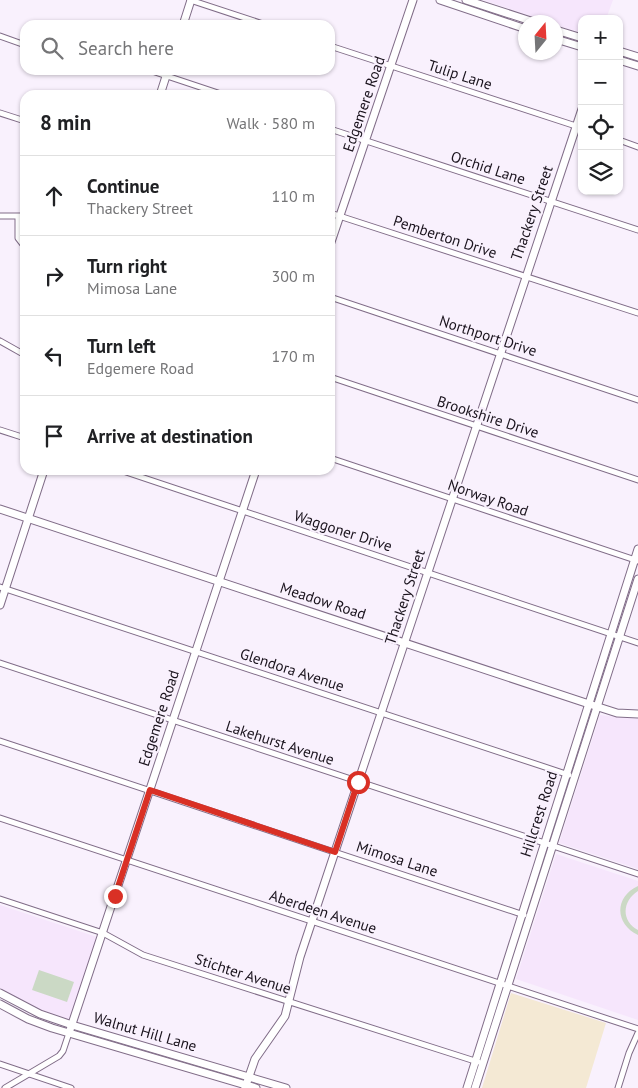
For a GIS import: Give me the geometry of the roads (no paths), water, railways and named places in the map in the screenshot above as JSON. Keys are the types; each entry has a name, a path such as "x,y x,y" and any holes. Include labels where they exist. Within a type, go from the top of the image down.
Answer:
{"street":[{"path":"185,20 191,0 251,20"},
{"name":"Edgemere Road","path":"335,230 413,0"},
{"path":"440,0 518,26"},
{"path":"466,0 518,17"},
{"path":"512,24 515,16"},
{"path":"563,32 578,37"},
{"path":"0,36 20,43"},
{"path":"563,41 578,46"},
{"name":"Tulip Lane","path":"335,48 578,127"},
{"path":"623,52 638,57"},
{"path":"623,61 638,66"},
{"path":"162,90 166,75"},
{"path":"172,75 211,90"},
{"path":"0,113 20,119"},
{"name":"Thackery Street","path":"245,1086 258,1054 282,1022 290,1002 297,969 312,922 525,276 550,201 578,130"},
{"name":"Orchid Lane","path":"335,131 638,230"},
{"path":"623,141 638,146"},
{"name":"Pemberton Drive","path":"335,214 638,313"},
{"path":"0,216 18,217 18,238 20,241"},
{"name":"Northport Drive","path":"335,299 638,400"},
{"path":"0,341 20,352"},
{"name":"Brookshire Drive","path":"335,379 638,480"},
{"path":"0,430 20,436"},
{"name":"Norway Road","path":"335,460 636,560"},
{"path":"0,605 3,588 42,475"},
{"name":"Waggoner Drive","path":"135,475 615,636 638,642"},
{"name":"Edgemere Road","path":"5,1088 30,1075 59,1056 63,1051 254,475"},
{"name":"Meadow Road","path":"0,509 598,707 617,712 638,714"},
{"name":"Hillcrest Road","path":"475,1088 598,707 638,549"},
{"name":"Hillcrest Road","path":"467,1088 589,704 638,579"},
{"name":"Glendora Avenue","path":"3,588 576,777"},
{"name":"Lakehurst Avenue","path":"0,664 638,874"},
{"name":"Mimosa Lane","path":"0,741 530,916"},
{"name":"Aberdeen Avenue","path":"0,818 499,983 638,1031"},
{"name":"Stichter Avenue","path":"0,899 103,933 143,955 483,1064"},
{"name":"Walnut Hill Lane","path":"0,993 40,1014 72,1025 286,1088"},
{"name":"Walnut Hill Lane","path":"0,1004 28,1019 69,1033 256,1088"},
{"path":"618,1088 638,1031"},
{"path":"0,1064 71,1088"}]}
